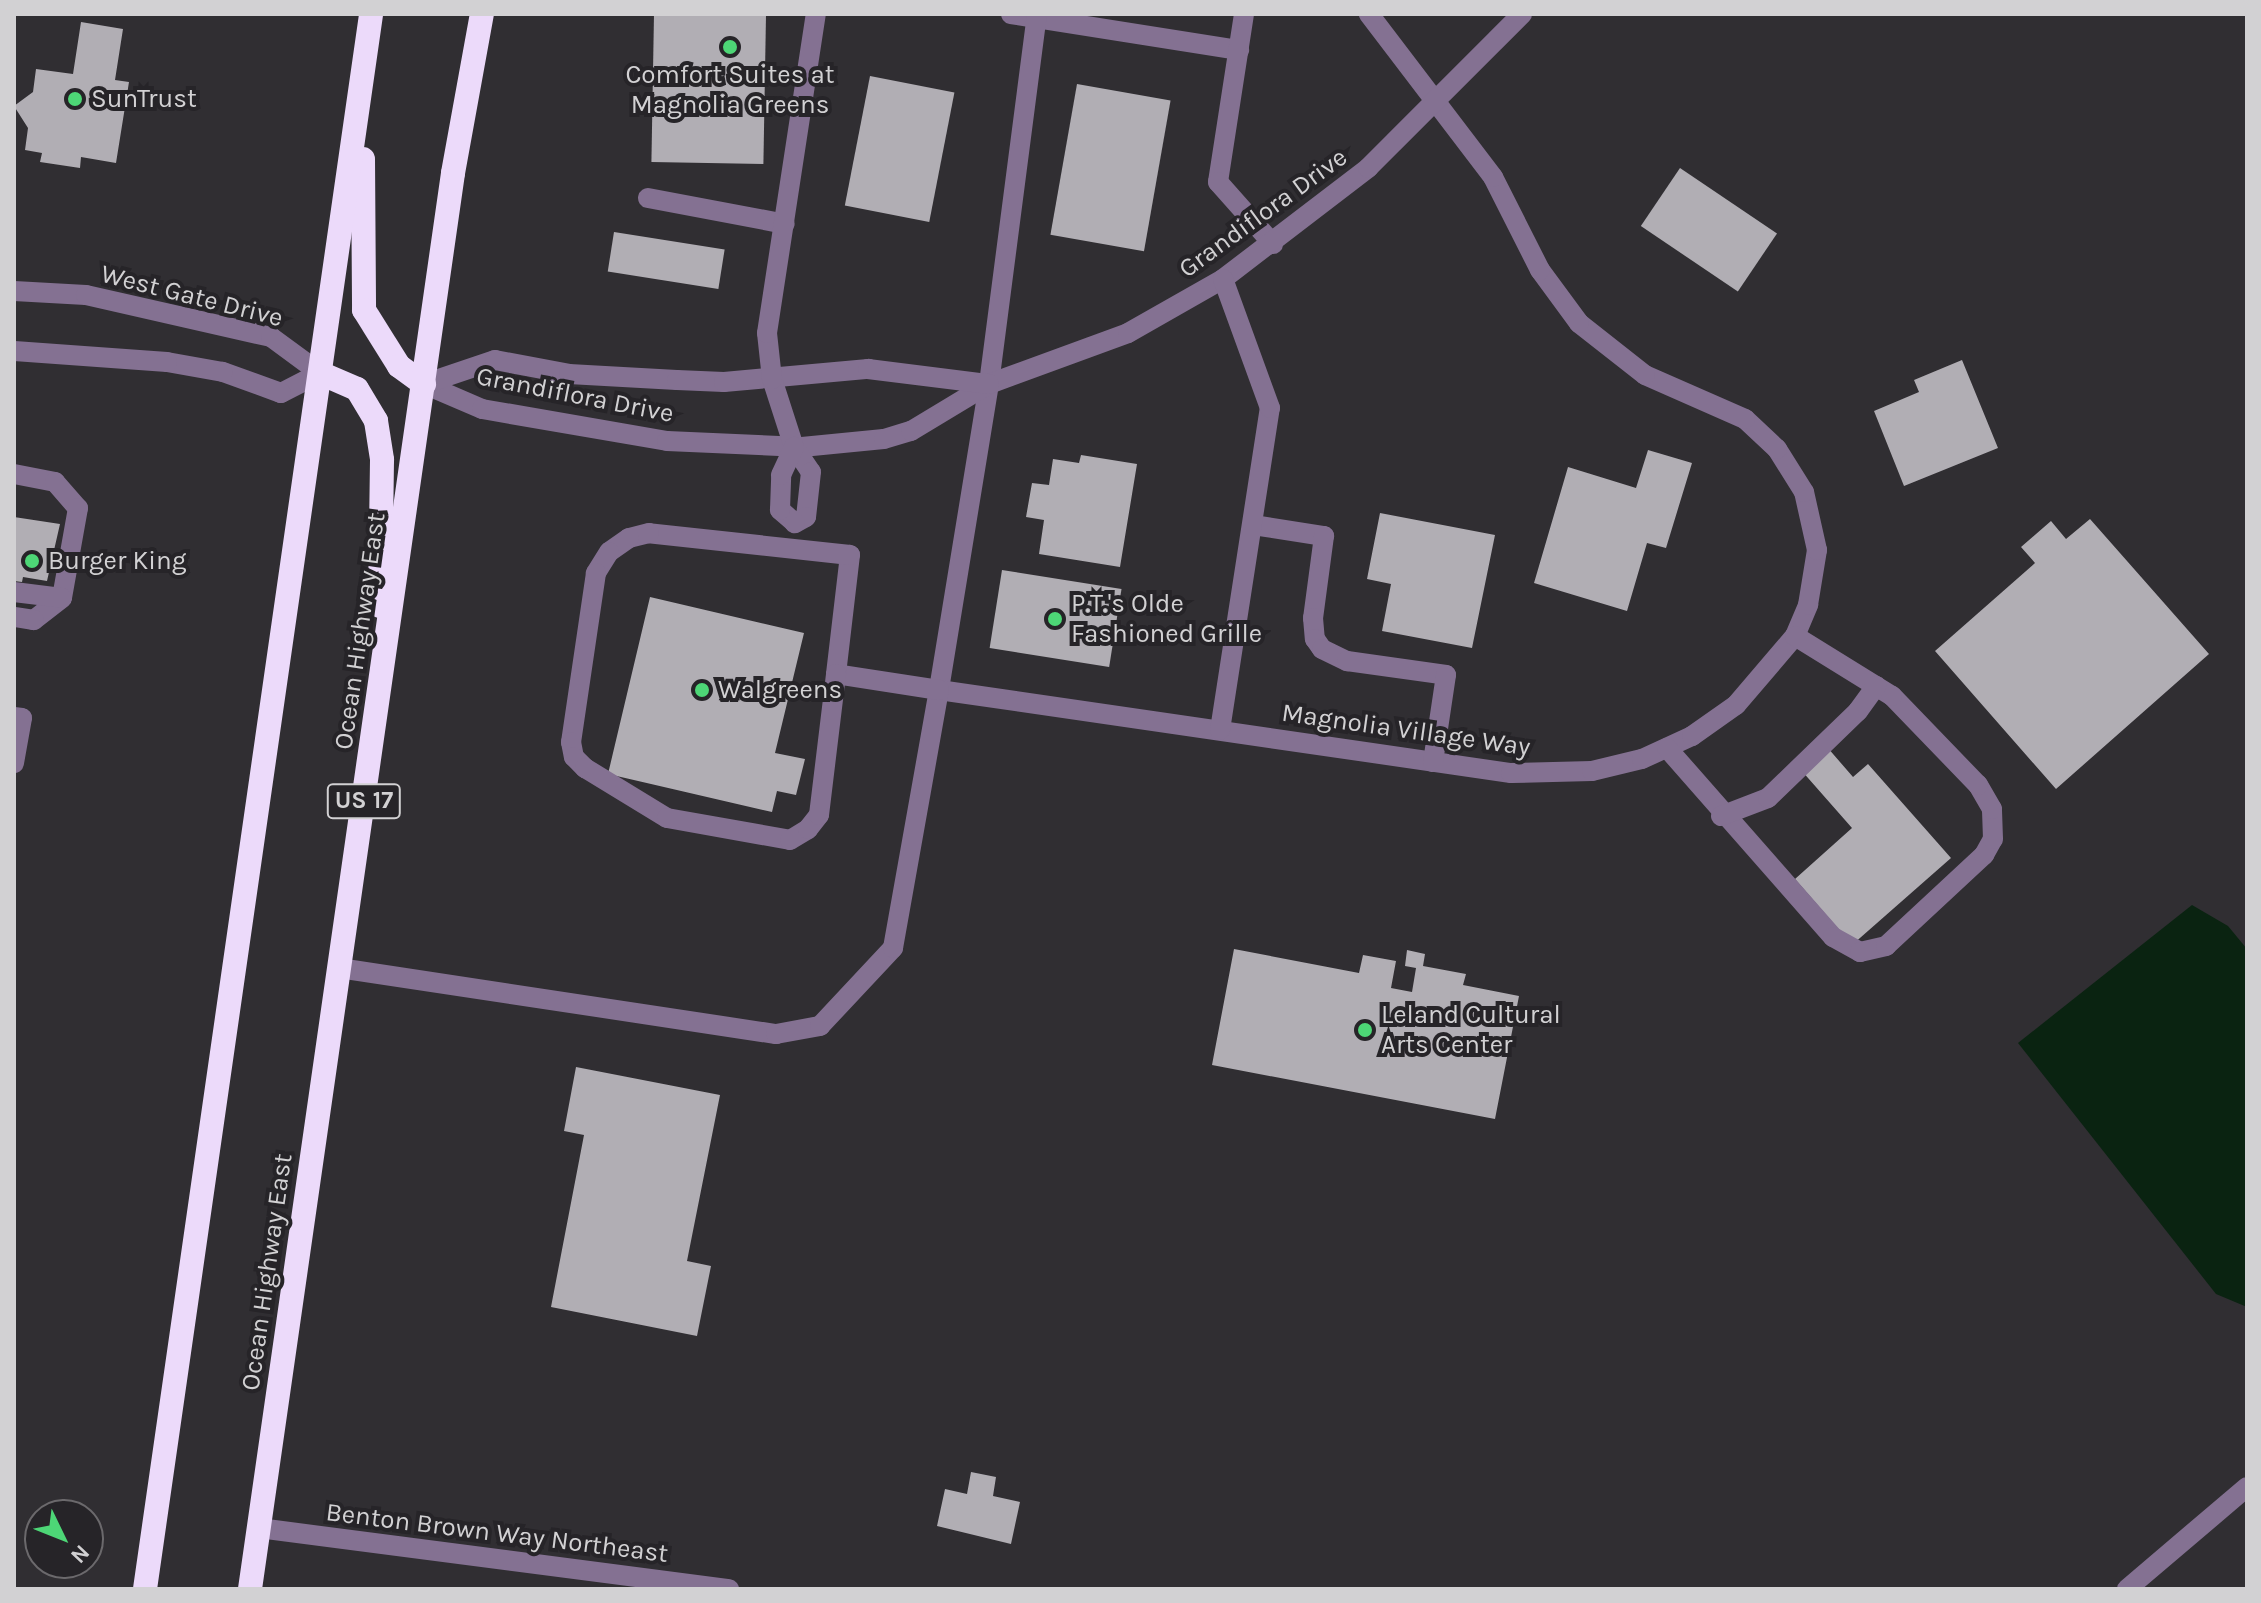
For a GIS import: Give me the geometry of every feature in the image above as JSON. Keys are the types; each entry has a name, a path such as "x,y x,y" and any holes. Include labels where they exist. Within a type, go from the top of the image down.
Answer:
{"highway":[{"path":"147,1589 371,14"},
{"name":"Ocean Highway East","path":"250,1589 424,384 482,14"},
{"path":"362,77 364,310 399,366 424,384"},
{"path":"320,373 363,394 381,439 379,700"}],"street":[{"path":"795,523 806,517 811,472 794,447 772,379 767,333 816,14"},
{"path":"1011,14 1239,50"},
{"path":"1244,14 1218,182 1273,244"},
{"name":"Magnolia Village Way","path":"836,674 1511,773 1567,774 1617,766 1667,748 1736,705 1795,636 1808,605 1817,550 1804,492 1792,469 1745,419 1645,375 1579,323 1540,270 1493,177 1369,14"},
{"name":"Grandiflora Drive","path":"424,384 482,409 667,441 794,447 874,441 911,431 989,384 1128,333 1223,279 1273,244 1368,168 1522,14"},
{"path":"339,968 776,1034 820,1026 893,948 989,384 1037,16"},
{"path":"648,198 785,224"},
{"path":"1220,730 1270,408 1223,279"},
{"name":"West Gate Drive","path":"14,291 102,298 271,337 320,373"},
{"path":"14,351 191,365 281,393 320,373"},
{"name":"Grandiflora Drive","path":"424,384 495,360 569,374 724,382 868,369 989,384"},
{"path":"794,447 781,475 780,510 795,523"},
{"path":"14,474 55,482 78,508 62,598 34,620 14,617"},
{"path":"792,547 795,523"},
{"path":"1253,525 1324,536 1313,618 1315,639 1322,649 1347,661 1446,675 1433,762"},
{"path":"649,533 850,555 836,674 819,815 808,829 790,840 667,818 574,757 571,742 596,573 609,552 629,538 649,533"},
{"path":"14,592 62,598"},
{"path":"1667,748 1721,816 1850,950 1871,952 1886,946 1984,855 1996,824 1978,785 1906,709 1876,686 1795,636"},
{"path":"1721,816 1768,798 1858,711 1876,686"},
{"path":"14,717 22,718 14,763"},
{"path":"2127,1589 2247,1487"},
{"name":"Benton Brown Way Northeast","path":"259,1528 729,1589"}],"shaded area":[{"path":"2192,905 2228,926 2247,949 2247,1307 2216,1294 2018,1043"}],"building":[{"path":"654,14 766,16 763,164 651,162"},
{"name":"SunTrust","path":"81,22 123,29 115,80 129,82 116,163 81,157 80,168 40,162 42,153 25,150 28,128 14,106 33,92 36,69 73,74"},
{"path":"870,76 954,92 929,222 845,206"},
{"path":"1077,84 1171,100 1144,251 1050,235"},
{"path":"1680,168 1777,233 1738,291 1641,226"},
{"path":"614,232 725,250 718,289 608,272"},
{"path":"1962,360 1998,448 1904,486 1874,411 1919,392 1914,380"},
{"path":"1648,450 1692,463 1666,548 1647,543 1627,611 1534,583 1568,467 1636,488"},
{"path":"1081,455 1137,464 1120,567 1039,554 1044,520 1026,517 1032,483 1049,485 1053,459 1079,463"},
{"path":"1380,513 1495,535 1472,648 1382,631 1391,584 1367,579"},
{"name":"Burger King","path":"14,517 60,524 47,581 23,577 22,582 14,581"},
{"path":"2090,519 2209,654 2056,789 1935,651 2035,563 2021,547 2051,521 2066,539"},
{"name":"P.T.'s Olde Fashioned Grille","path":"1002,570 1122,589 1109,667 990,648"},
{"path":"650,597 804,633 775,753 805,759 796,795 777,791 772,812 608,774"},
{"path":"1827,747 1853,777 1868,764 1951,858 1852,945 1795,879 1852,828 1801,770"},
{"name":"Leland Cultural Arts Center","path":"1234,949 1359,973 1363,955 1396,961 1391,988 1412,992 1416,968 1405,966 1407,950 1425,954 1423,966 1466,974 1463,985 1519,996 1495,1119 1212,1065"},
{"path":"576,1067 720,1095 687,1261 711,1266 697,1336 551,1307 584,1135 564,1131"},
{"path":"971,1472 996,1477 993,1496 1020,1502 1011,1544 937,1526 945,1489 967,1494"}],"place":[{"name":"Comfort Suites at Magnolia Greens","path":"730,47"},
{"name":"SunTrust","path":"75,99"},
{"name":"Burger King","path":"32,561"},
{"name":"P.T.'s Olde Fashioned Grille","path":"1055,619"},
{"name":"Walgreens","path":"702,690"},
{"name":"Leland Cultural Arts Center","path":"1365,1030"}]}
